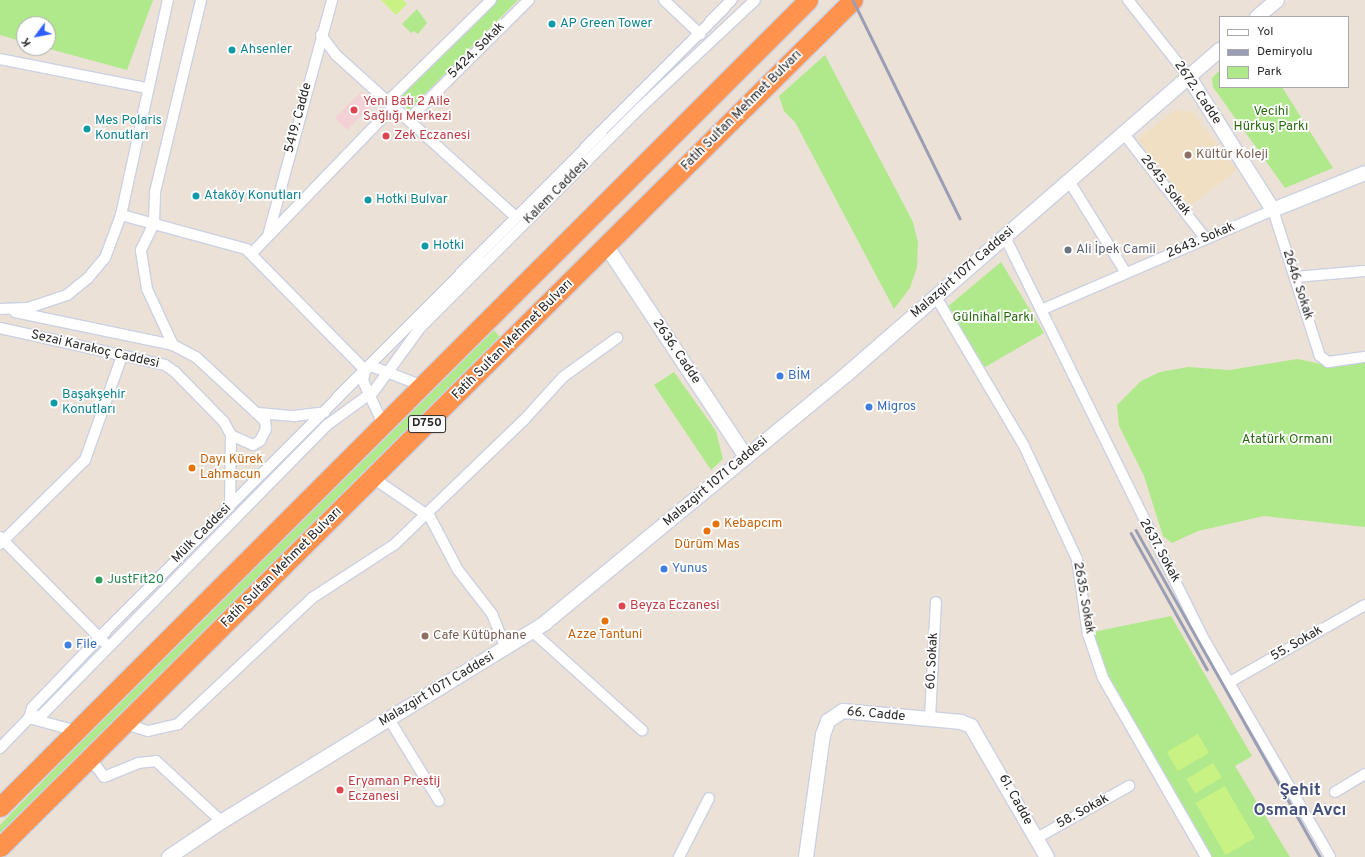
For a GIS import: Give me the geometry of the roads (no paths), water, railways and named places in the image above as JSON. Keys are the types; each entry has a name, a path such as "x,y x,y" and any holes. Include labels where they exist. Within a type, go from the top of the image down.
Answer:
{"highway":[{"name":"D750","path":"0,806 78,732 808,0"},
{"name":"Fatih Sultan Mehmet Bulvarı","path":"0,847 607,247 853,0"}],"street":[{"path":"0,309 28,308 67,295 88,278 105,258 121,215 147,88 168,0"},
{"path":"173,345 151,302 142,265 143,241 154,223 155,192 201,0"},
{"name":"5419. Cadde","path":"268,236 321,35 332,0"},
{"path":"252,253 391,104 492,0"},
{"name":"5424. Sokak","path":"409,119 529,0"},
{"path":"664,0 700,34"},
{"name":"Kalem Caddesi","path":"365,370 700,34 732,0"},
{"name":"Kalem Caddesi","path":"371,393 388,375 420,328 639,109 755,0"},
{"name":"2672. Cadde","path":"1128,0 1188,77 1273,210"},
{"path":"1258,16 1277,0"},
{"path":"321,35 336,55 409,119 516,217"},
{"name":"Malazgirt 1071 Caddesi","path":"169,857 221,821 533,632 746,457 936,297 1219,51"},
{"path":"0,59 147,88"},
{"name":"2645. Sokak","path":"1124,134 1206,239"},
{"path":"1273,210 1365,173"},
{"path":"1069,182 1126,273"},
{"name":"2643. Sokak","path":"1041,310 1273,210"},
{"name":"2646. Sokak","path":"1273,210 1323,360 1365,357"},
{"path":"121,215 234,243 252,253 365,370"},
{"name":"2637. Sokak","path":"1005,237 1139,514 1230,682 1330,857"},
{"name":"2636. Cadde","path":"607,247 746,457"},
{"path":"1295,276 1365,271"},
{"name":"2635. Sokak","path":"936,297 1022,442 1077,559 1088,634 1101,674 1206,857"},
{"path":"0,309 173,345 196,357 258,413 266,429 260,441 243,443 231,435"},
{"name":"Sezai Karakoç Caddesi","path":"0,328 165,365 175,372 224,422 231,435"},
{"path":"125,724 148,730 178,724 312,598 395,544 523,422 563,377 617,338"},
{"path":"109,646 1,541 85,460 122,356"},
{"path":"384,426 371,393 363,381 365,370 371,366 388,375 423,386"},
{"name":"Mülk Caddesi","path":"0,748 29,718 32,708 100,637 365,370"},
{"name":"Mülk Caddesi","path":"29,718 42,715 327,425 371,393"},
{"path":"258,413 294,416 325,412"},
{"path":"230,505 231,435"},
{"path":"374,478 426,514 441,534 468,586 492,614 506,648"},
{"name":"60. Sokak","path":"930,719 936,602"},
{"name":"55. Sokak","path":"1230,682 1365,605"},
{"path":"533,632 642,730"},
{"name":"66. Cadde","path":"806,857 823,735 832,716 843,711 968,724 984,744"},
{"path":"29,718 78,732"},
{"path":"389,719 439,801"},
{"name":"61. Cadde","path":"984,744 1047,857"},
{"path":"90,759 104,777 138,763 156,761 221,821"},
{"path":"1335,792 1365,774"},
{"name":"58. Sokak","path":"1037,838 1129,786"},
{"path":"679,857 709,798"}],"railway":[{"path":"853,0 960,218"},
{"path":"1136,530 1320,857"},
{"path":"1131,533 1207,669"}],"place":[{"name":"AP Green Tower","path":"552,24"},
{"name":"Ahsenler","path":"232,50"},
{"name":"Yeni Batı 2 Aile Sağlığı Merkezi","path":"354,110"},
{"name":"Mes Polaris Konutları","path":"87,129"},
{"name":"Zek Eczanesi","path":"386,136"},
{"name":"Kültür Koleji","path":"1188,155"},
{"name":"Ataköy Konutları","path":"196,196"},
{"name":"Hotki Bulvar","path":"368,200"},
{"name":"Hotki","path":"425,246"},
{"name":"Ali İpek Camii","path":"1068,250"},
{"name":"BİM","path":"780,376"},
{"name":"Başakşehir Konutları","path":"54,403"},
{"name":"Migros","path":"869,407"},
{"name":"Dayı Kürek Lahmacun","path":"192,468"},
{"name":"Kebapcım","path":"716,524"},
{"name":"Dürüm Mas","path":"707,531"},
{"name":"Yunus","path":"664,569"},
{"name":"JustFit20","path":"99,580"},
{"name":"Beyza Eczanesi","path":"622,606"},
{"name":"Azze Tantuni","path":"605,621"},
{"name":"Cafe Kütüphane","path":"425,636"},
{"name":"File","path":"68,645"},
{"name":"Eryaman Prestij Eczanesi","path":"340,790"}],"district":[{"name":"Şehit Osman Avcı","path":"1300,802"}],"park label":[{"name":"Vecihi Hürkuş Parkı","path":"1271,120"},
{"name":"Gülnihal Parkı","path":"993,318"},
{"name":"Atatürk Ormanı","path":"1287,440"}]}
